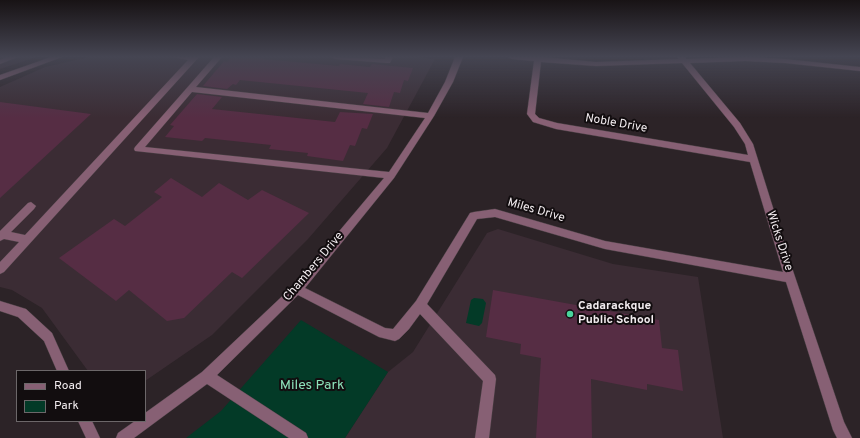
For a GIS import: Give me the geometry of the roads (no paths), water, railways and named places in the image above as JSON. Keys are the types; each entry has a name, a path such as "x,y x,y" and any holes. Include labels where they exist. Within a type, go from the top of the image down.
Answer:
{"street":[{"path":"0,269 176,77"},
{"path":"199,77 138,149 391,176"},
{"name":"Chambers Drive","path":"146,421 208,376 297,289 391,176 430,116 451,77"},
{"name":"Noble Drive","path":"536,77 531,114 536,120 564,128 754,159"},
{"name":"Wicks Drive","path":"697,77 737,125 749,144 838,425 845,438"},
{"path":"189,89 430,116"},
{"path":"1,236 32,206"},
{"name":"Miles Drive","path":"297,289 383,333 395,335 405,325 420,304 474,216 495,213 605,245 791,278"},
{"path":"1,236 27,239"},
{"path":"420,304 490,380 482,438"},
{"path":"0,306 22,313 48,337 63,370"},
{"path":"208,376 301,438"},
{"path":"85,422 93,438"},
{"name":"Chambers Drive","path":"123,438 145,422"}],"place":[{"name":"Cadarackque Public School","path":"570,314"}],"park label":[{"name":"Miles Park","path":"312,386"}]}
